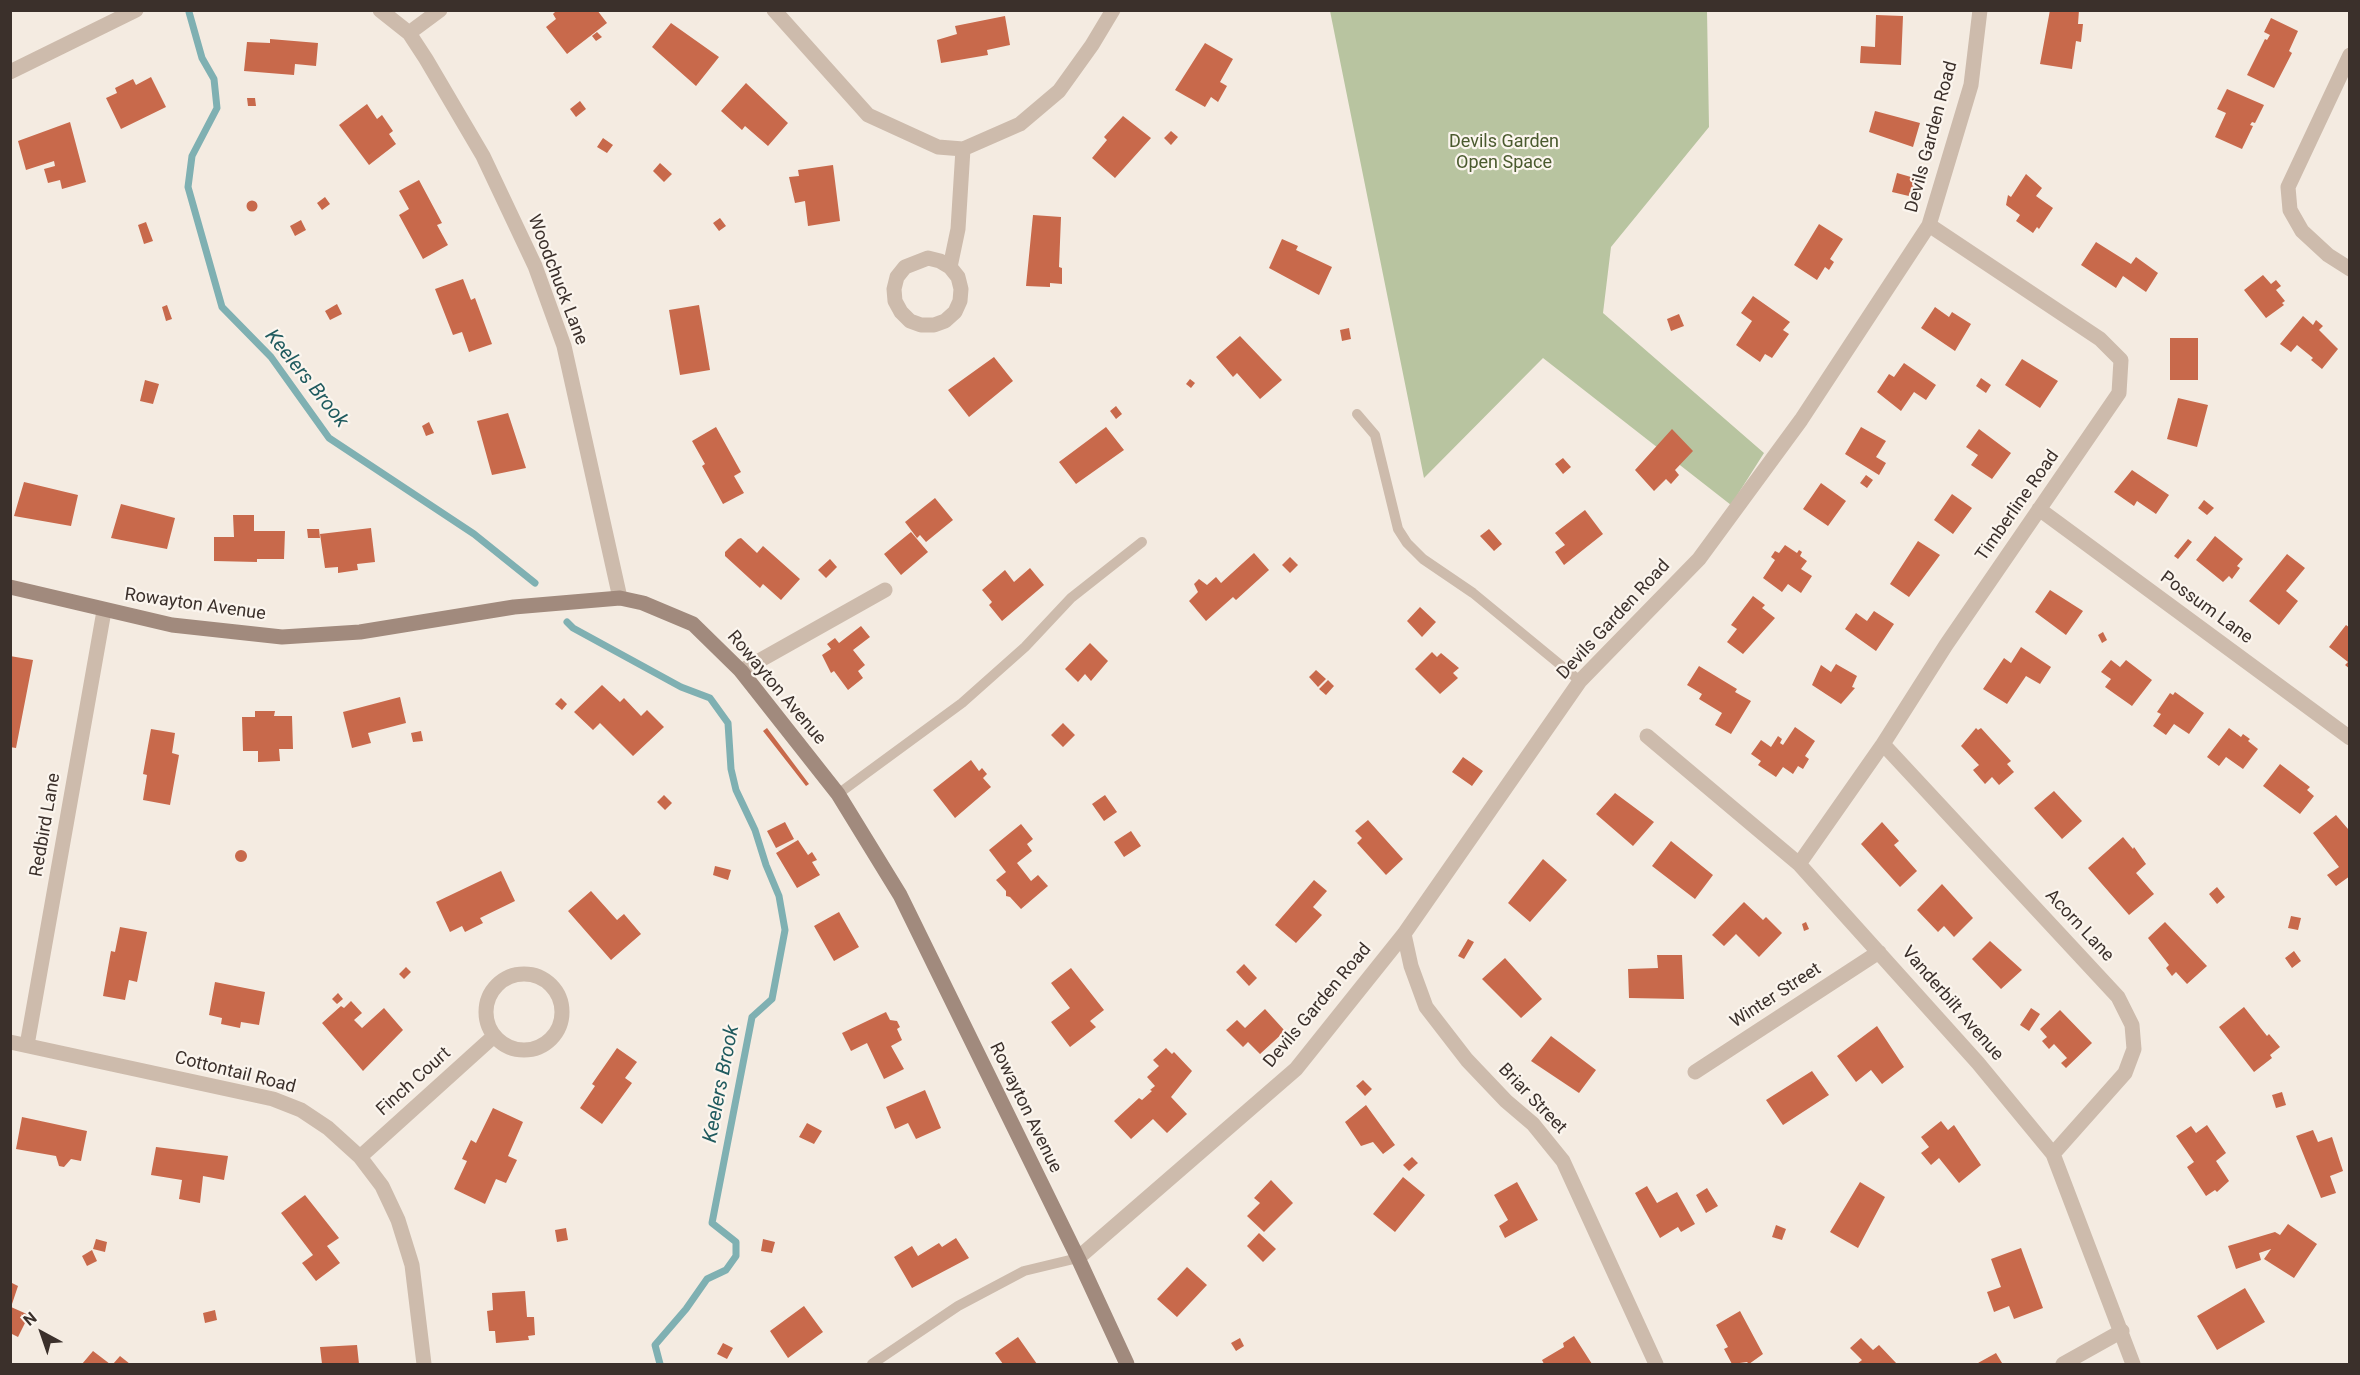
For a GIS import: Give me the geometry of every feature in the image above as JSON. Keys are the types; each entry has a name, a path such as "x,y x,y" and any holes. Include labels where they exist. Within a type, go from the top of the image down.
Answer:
{"street":[{"path":"10,72 136,10"},
{"name":"Woodchuck Lane","path":"380,10 409,33 483,156 516,223 547,297 575,391 620,598"},
{"path":"409,33 440,10"},
{"path":"774,10 868,115 938,147 963,149 1020,123 1059,90 1092,45 1113,10"},
{"name":"Devils Garden Road","path":"1078,1258 1296,1069 1404,934 1580,681 1699,559 1801,420 1929,225 1971,85 1980,10"},
{"path":"2349,55 2288,188 2290,210 2302,231 2328,255 2349,268"},
{"path":"950,267 958,229 963,149"},
{"name":"Timberline Road","path":"1799,864 1883,744 1946,645 2119,393 2121,360 2100,339 1929,225"},
{"path":"928,258 950,267 958,277 961,289 960,301 954,312 945,321 934,325 921,325 910,321 895,301 894,289 897,277 915,261 928,258"},
{"name":"Possum Lane","path":"2039,509 2349,738"},
{"name":"Rowayton Avenue","path":"10,587 171,625 282,637 350,633 534,605 620,598 643,603 693,624 741,671 838,794 900,895 1078,1258 1127,1365"},
{"path":"741,671 885,590"},
{"name":"Redbird Lane","path":"27,1045 104,611"},
{"name":"Vanderbilt Avenue","path":"1647,736 1799,864 1978,1063 2053,1154 2122,1330 2133,1365"},
{"name":"Acorn Lane","path":"1883,744 2118,997 2132,1025 2134,1049 2125,1073 2053,1154"},
{"name":"Briar Street","path":"1404,934 1411,966 1426,1007 1467,1060 1506,1101 1533,1124 1563,1161 1656,1365"},
{"name":"Winter Street","path":"1695,1072 1879,952"},
{"path":"518,974 532,974 544,978 554,987 561,999 563,1012 561,1025 554,1037 543,1045 524,1050 505,1045 494,1036 488,1025 485,1011 488,998 495,986 505,978 518,974"},
{"name":"Finch Court","path":"360,1157 494,1036"},
{"name":"Cottontail Road","path":"10,1042 273,1099 301,1110 327,1128 360,1157 382,1186 394,1212 412,1265 424,1365"},
{"path":"2063,1365 2122,1330"}],"lane":[{"path":"1357,414 1375,435 1398,529 1407,543 1423,559 1473,593 1580,681"},
{"path":"838,794 962,703 1025,647 1071,598 1142,542"},
{"path":"872,1365 958,1306 1024,1271 1078,1258"}],"green space":[{"name":"Devils Garden Open Space","path":"1330,11 1707,11 1709,127 1611,247 1603,313 1764,453 1731,505 1543,358 1424,478"}],"building":[{"path":"557,10 597,10 607,23 567,54 546,27 556,19 553,14"},
{"path":"2050,10 2079,10 2078,24 2083,24 2081,42 2076,41 2072,69 2040,64"},
{"path":"1876,15 1903,16 1901,65 1860,63 1861,46 1875,47"},
{"path":"1005,16 1010,45 987,50 988,55 941,63 937,40 957,34 955,26"},
{"path":"2271,18 2298,31 2289,51 2292,53 2274,88 2247,75 2265,39 2267,40 2270,35 2264,32"},
{"path":"671,23 719,57 696,86 652,47"},
{"path":"597,32 602,37 596,41 592,36"},
{"path":"270,39 318,43 316,66 295,64 294,75 244,71 247,42 270,43"},
{"path":"1205,43 1233,59 1220,82 1227,86 1218,102 1211,97 1205,107 1175,90"},
{"path":"151,77 166,107 121,129 106,98 117,93 115,88 133,79 136,85"},
{"path":"746,83 788,123 768,146 745,126 742,130 721,111"},
{"path":"2227,89 2264,105 2255,123 2252,122 2250,125 2253,126 2242,149 2215,137 2226,113 2217,109"},
{"path":"247,98 255,98 256,106 248,106"},
{"path":"580,101 586,109 576,117 570,109"},
{"path":"367,104 377,119 382,115 393,131 389,134 396,144 369,165 339,125"},
{"path":"1875,111 1920,123 1913,147 1869,132"},
{"path":"1123,116 1151,138 1115,178 1092,158 1107,140 1104,137"},
{"path":"70,122 86,182 62,189 60,180 48,183 44,169 55,166 54,161 26,170 18,141"},
{"path":"1171,131 1178,137 1171,145 1164,138"},
{"path":"603,138 613,145 607,153 597,147"},
{"path":"660,163 672,174 664,182 653,171"},
{"path":"833,165 840,221 808,226 805,201 795,203 789,177 799,176 798,170"},
{"path":"1897,173 1918,179 1913,197 1892,192"},
{"path":"2026,174 2042,188 2036,196 2053,208 2039,229 2037,227 2033,233 2016,221 2020,215 2006,205 2008,195 2011,197"},
{"path":"419,180 442,223 437,225 448,245 423,259 399,215 409,209 399,191"},
{"path":"325,197 330,204 322,210 317,203"},
{"path":"252,200 258,206 252,212 246,206"},
{"path":"1033,215 1061,217 1059,267 1062,268 1062,284 1050,283 1050,287 1026,286"},
{"path":"720,218 726,226 719,231 713,223"},
{"path":"301,220 306,230 295,236 290,226"},
{"path":"146,222 153,241 144,244 138,225"},
{"path":"1819,224 1843,239 1830,259 1834,262 1829,270 1825,267 1817,280 1794,265"},
{"path":"1282,239 1298,246 1296,250 1332,267 1319,295 1269,268"},
{"path":"2096,242 2131,264 2136,257 2158,273 2146,292 2123,276 2116,288 2081,265"},
{"path":"2263,275 2271,284 2276,280 2281,286 2276,290 2285,301 2282,303 2284,305 2266,318 2244,290"},
{"path":"463,279 471,300 475,298 492,344 469,352 462,332 453,335 435,289"},
{"path":"1753,296 1790,322 1783,330 1789,334 1772,358 1765,354 1760,362 1736,345 1752,321 1741,313"},
{"path":"337,304 342,314 330,320 325,311"},
{"path":"167,305 172,319 166,321 162,307"},
{"path":"699,305 710,370 680,375 669,310"},
{"path":"1935,307 1949,317 1952,312 1971,324 1955,351 1921,328"},
{"path":"1679,314 1684,326 1671,331 1667,319"},
{"path":"2303,316 2313,325 2316,320 2323,326 2319,330 2338,349 2322,369 2297,345 2291,352 2280,344"},
{"path":"1349,328 1351,339 1342,341 1340,330"},
{"path":"1240,336 1282,380 1260,399 1237,373 1233,377 1216,357"},
{"path":"2170,338 2198,338 2198,380 2170,380"},
{"path":"994,357 1013,381 969,417 948,390"},
{"path":"2022,359 2058,381 2040,408 2005,385"},
{"path":"1904,363 1936,385 1926,400 1914,392 1901,411 1877,392 1889,374 1894,377"},
{"path":"1981,378 1991,385 1986,393 1976,386"},
{"path":"1190,379 1195,383 1191,388 1186,384"},
{"path":"145,380 159,384 153,404 140,401"},
{"path":"2178,398 2208,405 2197,447 2167,439"},
{"path":"1116,406 1122,414 1116,419 1110,411"},
{"path":"508,413 526,468 492,475 477,421"},
{"path":"429,422 434,433 426,436 422,426"},
{"path":"716,427 741,472 734,476 744,493 723,504 702,466 705,464 692,441"},
{"path":"1106,427 1124,450 1076,484 1059,462"},
{"path":"1861,427 1886,441 1876,457 1886,463 1879,475 1845,454"},
{"path":"1672,429 1693,451 1675,470 1679,475 1671,484 1666,479 1654,491 1635,470"},
{"path":"1979,429 2011,453 1992,479 1971,465 1978,455 1966,447"},
{"path":"1563,458 1571,467 1563,474 1555,464"},
{"path":"2132,470 2169,495 2156,514 2137,501 2134,506 2114,492"},
{"path":"1866,475 1873,480 1867,488 1860,483"},
{"path":"24,482 78,495 71,526 14,516"},
{"path":"1821,483 1846,501 1828,526 1803,509"},
{"path":"1952,494 1972,508 1953,534 1934,520"},
{"path":"935,498 953,520 926,542 920,535 917,538 905,522"},
{"path":"2204,500 2214,508 2207,515 2198,508"},
{"path":"121,504 175,518 167,549 111,538"},
{"path":"1585,510 1603,534 1564,565 1555,552 1565,545 1555,533"},
{"path":"233,515 254,515 254,531 285,531 284,559 257,559 257,562 214,561 214,537 234,537"},
{"path":"371,528 375,562 357,564 358,570 338,573 338,567 325,568 320,534"},
{"path":"307,529 319,529 320,538 308,538"},
{"path":"1489,529 1502,544 1494,551 1480,536"},
{"path":"911,532 928,552 901,575 884,554"},
{"path":"2215,536 2243,559 2237,566 2240,568 2232,579 2229,576 2223,582 2196,560"},
{"path":"741,538 757,553 763,546 800,579 781,600 763,584 760,588 725,556 725,552"},
{"path":"2188,539 2192,542 2178,559 2174,556"},
{"path":"1918,541 1940,555 1909,597 1890,584"},
{"path":"1785,545 1797,553 1799,550 1802,552 1800,556 1807,561 1801,569 1812,576 1801,593 1788,584 1782,592 1763,578 1775,560 1771,557 1775,551 1779,553"},
{"path":"1254,553 1269,570 1236,600 1233,597 1206,621 1189,601 1198,592 1194,584 1199,579 1207,585 1216,577 1221,583"},
{"path":"2287,554 2305,568 2286,591 2298,601 2279,625 2249,601"},
{"path":"1290,557 1298,565 1290,573 1282,565"},
{"path":"830,559 837,567 826,578 818,570"},
{"path":"1030,568 1044,585 1002,621 989,605 992,602 982,590 1005,570 1014,582"},
{"path":"2050,590 2083,611 2066,635 2035,612"},
{"path":"1753,596 1765,605 1762,608 1775,618 1743,654 1727,642 1737,629 1731,625"},
{"path":"1420,607 1436,622 1422,637 1407,621"},
{"path":"1874,611 1894,624 1876,651 1845,629 1856,613 1867,621"},
{"path":"2346,625 2350,628 2350,669 2345,665 2348,662 2329,647"},
{"path":"861,626 870,637 853,650 865,665 858,671 863,678 848,690 834,671 831,673 822,655 831,649 827,644 835,638 839,643"},
{"path":"2103,632 2107,640 2102,643 2098,635"},
{"path":"1090,643 1108,661 1091,681 1085,674 1078,682 1065,669"},
{"path":"2021,647 2051,667 2040,684 2026,676 2007,704 1983,689 2004,658 2011,663"},
{"path":"1432,652 1437,657 1441,653 1459,668 1453,673 1458,678 1440,694 1415,669"},
{"path":"10,656 33,660 16,748 10,747"},
{"path":"2111,660 2120,667 2126,660 2152,680 2132,706 2105,687 2111,679 2101,672"},
{"path":"1836,664 1857,676 1852,687 1855,688 1841,704 1812,685 1821,665 1831,672"},
{"path":"1699,666 1737,689 1735,692 1751,701 1731,734 1715,725 1722,713 1699,699 1702,694 1687,685"},
{"path":"1316,670 1326,679 1318,687 1309,677"},
{"path":"1328,680 1334,686 1326,695 1319,689"},
{"path":"602,685 620,702 624,698 641,716 647,710 664,727 633,756 600,723 593,730 574,712"},
{"path":"2175,692 2204,713 2189,734 2174,724 2166,735 2153,726 2161,714 2157,712 2170,693 2173,695"},
{"path":"400,697 406,723 368,733 371,743 352,748 343,712"},
{"path":"561,698 567,704 562,710 555,704"},
{"path":"255,711 275,711 274,716 292,716 293,749 279,749 280,761 258,762 258,751 243,751 242,717 255,717"},
{"path":"1063,723 1075,735 1063,747 1051,735"},
{"path":"1795,727 1815,741 1805,756 1809,759 1803,769 1798,766 1793,774 1783,767 1776,777 1758,765 1761,761 1751,754 1761,740 1771,747 1778,736 1782,739 1780,743 1783,745"},
{"path":"767,728 809,784 806,786 763,731"},
{"path":"1976,728 1978,730 1981,728 2011,761 2007,764 2014,772 1999,785 1992,777 1985,784 1973,770 1979,765 1961,746"},
{"path":"2229,728 2241,737 2243,734 2250,739 2248,741 2258,749 2243,769 2226,757 2219,766 2207,757"},
{"path":"151,729 175,733 172,753 179,755 170,805 143,800 147,775 143,774"},
{"path":"421,731 423,741 413,742 411,733"},
{"path":"1463,757 1483,771 1472,786 1452,772"},
{"path":"971,760 979,771 982,768 987,774 983,778 991,787 955,818 933,790"},
{"path":"2280,764 2310,787 2307,790 2314,796 2300,814 2263,786"},
{"path":"2054,791 2082,821 2062,839 2034,808"},
{"path":"1615,793 1654,822 1633,846 1596,814"},
{"path":"664,795 672,803 665,810 657,802"},
{"path":"1105,795 1117,812 1104,821 1092,804"},
{"path":"2336,815 2348,829 2350,828 2350,876 2336,886 2327,875 2339,867 2313,833"},
{"path":"1368,820 1403,859 1386,875 1357,843 1362,838 1355,831"},
{"path":"785,822 794,839 776,848 767,831"},
{"path":"1882,822 1899,841 1894,845 1917,871 1900,887 1861,844"},
{"path":"1021,824 1033,839 1027,844 1032,851 1017,863 1031,881 1038,875 1048,886 1021,909 1010,897 1006,896 1006,891 996,880 1006,872 989,850"},
{"path":"1131,831 1141,846 1124,857 1114,842"},
{"path":"2123,837 2133,849 2134,847 2146,864 2136,873 2154,894 2129,915 2088,868"},
{"path":"798,840 808,855 812,852 817,860 812,862 820,875 797,888 776,853"},
{"path":"1671,841 1713,875 1695,899 1652,866"},
{"path":"243,850 247,856 243,862 239,862 235,854"},
{"path":"1543,859 1567,880 1530,922 1508,903"},
{"path":"715,866 731,870 728,880 713,875"},
{"path":"501,871 515,901 480,918 483,923 465,932 462,926 450,932 436,902"},
{"path":"1314,880 1327,891 1313,907 1322,915 1296,943 1275,925"},
{"path":"1942,884 1973,918 1954,937 1944,926 1938,932 1917,910"},
{"path":"2217,887 2225,897 2217,904 2209,894"},
{"path":"591,891 617,920 624,914 641,934 611,960 568,911"},
{"path":"1744,902 1763,920 1766,917 1782,933 1759,957 1736,934 1724,946 1712,935"},
{"path":"839,912 859,947 834,961 814,926"},
{"path":"2291,916 2301,918 2298,930 2288,928"},
{"path":"1806,922 1809,929 1804,931 1802,924"},
{"path":"2165,922 2207,966 2187,984 2176,972 2172,976 2166,968 2169,965 2148,938"},
{"path":"120,927 147,932 137,982 129,980 125,1000 103,996 111,951 115,952"},
{"path":"1468,939 1474,942 1464,959 1458,956"},
{"path":"1990,941 2022,970 2001,989 1972,959"},
{"path":"2294,951 2301,961 2292,968 2285,958"},
{"path":"1657,955 1682,955 1684,999 1629,998 1628,969 1658,968"},
{"path":"1505,958 1542,999 1521,1018 1482,979"},
{"path":"1244,964 1257,978 1249,986 1236,972"},
{"path":"406,967 411,972 404,979 399,974"},
{"path":"1071,968 1104,1010 1090,1021 1096,1027 1070,1047 1051,1022 1070,1008 1051,983"},
{"path":"215,982 265,992 259,1025 241,1022 240,1028 221,1024 222,1018 209,1015"},
{"path":"338,993 343,999 337,1004 332,999"},
{"path":"351,1001 362,1013 354,1020 362,1028 384,1008 403,1030 363,1071 322,1023 341,1006 344,1008"},
{"path":"2244,1007 2267,1036 2269,1034 2280,1047 2270,1055 2272,1058 2254,1072 2219,1027"},
{"path":"2031,1008 2040,1014 2029,1031 2020,1025"},
{"path":"1265,1009 1285,1031 1260,1054 1248,1042 1243,1047 1226,1030 1237,1020 1245,1028"},
{"path":"2060,1010 2092,1043 2066,1068 2061,1063 2067,1058 2054,1044 2049,1049 2042,1041 2047,1037 2040,1029"},
{"path":"886,1012 890,1020 897,1021 900,1027 897,1029 902,1040 891,1046 904,1069 884,1079 867,1043 851,1051 842,1033"},
{"path":"1877,1026 1904,1067 1882,1084 1871,1070 1856,1082 1837,1056"},
{"path":"1551,1036 1596,1070 1579,1093 1531,1061"},
{"path":"617,1048 637,1062 625,1078 632,1083 602,1124 580,1108 595,1086 592,1084"},
{"path":"1166,1048 1172,1054 1174,1052 1192,1071 1171,1097 1187,1114 1167,1133 1153,1119 1131,1139 1114,1121 1139,1098 1142,1100 1152,1091 1150,1090 1155,1086 1147,1077 1159,1066 1153,1060"},
{"path":"1812,1071 1829,1095 1783,1125 1766,1100"},
{"path":"1363,1080 1372,1089 1365,1096 1356,1086"},
{"path":"925,1090 941,1128 916,1139 908,1123 895,1129 886,1107"},
{"path":"2282,1092 2286,1105 2276,1108 2272,1095"},
{"path":"1366,1105 1395,1145 1383,1154 1373,1142 1361,1146 1345,1122"},
{"path":"493,1108 523,1122 508,1156 517,1160 506,1183 496,1179 485,1204 454,1189 467,1161 462,1159 471,1140 476,1143"},
{"path":"22,1117 87,1131 81,1161 71,1159 64,1167 59,1166 56,1156 16,1149"},
{"path":"1941,1121 1948,1130 1954,1125 1981,1165 1959,1183 1939,1158 1931,1165 1921,1153 1929,1147 1921,1137"},
{"path":"807,1123 822,1131 814,1144 799,1137"},
{"path":"2207,1125 2226,1153 2216,1161 2229,1181 2217,1192 2215,1190 2206,1196 2187,1167 2194,1162 2176,1136 2191,1126 2196,1133"},
{"path":"2313,1130 2318,1142 2332,1137 2343,1171 2330,1176 2336,1193 2321,1198 2296,1136"},
{"path":"156,1147 228,1156 224,1180 203,1176 200,1203 179,1199 182,1180 151,1175"},
{"path":"1412,1157 1418,1163 1409,1171 1403,1165"},
{"path":"1403,1177 1425,1195 1395,1232 1373,1214"},
{"path":"1271,1180 1293,1203 1264,1232 1247,1216 1260,1203 1254,1198"},
{"path":"1517,1182 1538,1220 1505,1238 1499,1226 1508,1220 1494,1195"},
{"path":"1860,1182 1885,1197 1858,1248 1830,1232"},
{"path":"1647,1186 1657,1203 1677,1192 1695,1224 1681,1232 1678,1227 1660,1238 1635,1193"},
{"path":"1707,1188 1718,1206 1706,1213 1696,1195"},
{"path":"305,1195 339,1238 327,1246 340,1263 316,1281 302,1263 313,1255 281,1213"},
{"path":"2288,1224 2317,1244 2294,1278 2264,1259 2271,1249 2259,1253 2261,1260 2236,1269 2228,1246 2275,1232 2280,1235"},
{"path":"1776,1225 1786,1229 1782,1240 1772,1237"},
{"path":"566,1228 568,1240 557,1242 555,1230"},
{"path":"1259,1233 1276,1249 1263,1262 1247,1246"},
{"path":"956,1238 969,1258 912,1288 894,1257 912,1246 918,1256 939,1243 942,1247"},
{"path":"96,1239 107,1242 105,1252 93,1249"},
{"path":"763,1239 775,1242 772,1253 761,1251"},
{"path":"2021,1248 2043,1308 2014,1319 2009,1306 1994,1312 1987,1292 2001,1287 1991,1259"},
{"path":"92,1250 97,1261 87,1266 82,1256"},
{"path":"1187,1267 1207,1285 1177,1317 1157,1299"},
{"path":"10,1282 18,1286 11,1307 29,1315 18,1337 10,1333"},
{"path":"2245,1288 2265,1322 2217,1350 2197,1316"},
{"path":"525,1291 527,1317 534,1317 535,1335 528,1336 529,1340 496,1343 495,1331 489,1331 487,1311 493,1310 492,1293"},
{"path":"804,1306 823,1332 788,1358 770,1331"},
{"path":"215,1310 217,1320 205,1323 203,1313"},
{"path":"1740,1311 1763,1354 1749,1364 1747,1362 1732,1364 1724,1349 1728,1347 1716,1325"},
{"path":"1574,1336 1592,1364 1544,1364 1542,1360 1564,1347 1563,1343"},
{"path":"1018,1337 1037,1364 1003,1364 995,1353"},
{"path":"1240,1338 1244,1346 1236,1351 1231,1343"},
{"path":"1861,1338 1873,1350 1879,1345 1897,1364 1857,1364 1862,1360 1850,1348"},
{"path":"723,1343 733,1348 727,1359 717,1354"},
{"path":"357,1345 359,1364 322,1364 320,1347"},
{"path":"93,1351 110,1364 82,1364"},
{"path":"1996,1353 2002,1363 1978,1363"},
{"path":"120,1356 130,1364 113,1364"}],"waterway":[{"name":"Keelers Brook","path":"189,12 202,58 214,79 217,108 192,156 188,187 222,307 271,357 329,438 474,534 535,583"},
{"name":"Keelers Brook","path":"567,622 573,628 681,687 710,698 728,723 731,769 736,790 755,830 779,896 785,930 772,999 752,1017 712,1223 736,1242 736,1256 726,1270 707,1279 686,1309 655,1345 660,1364"}]}
